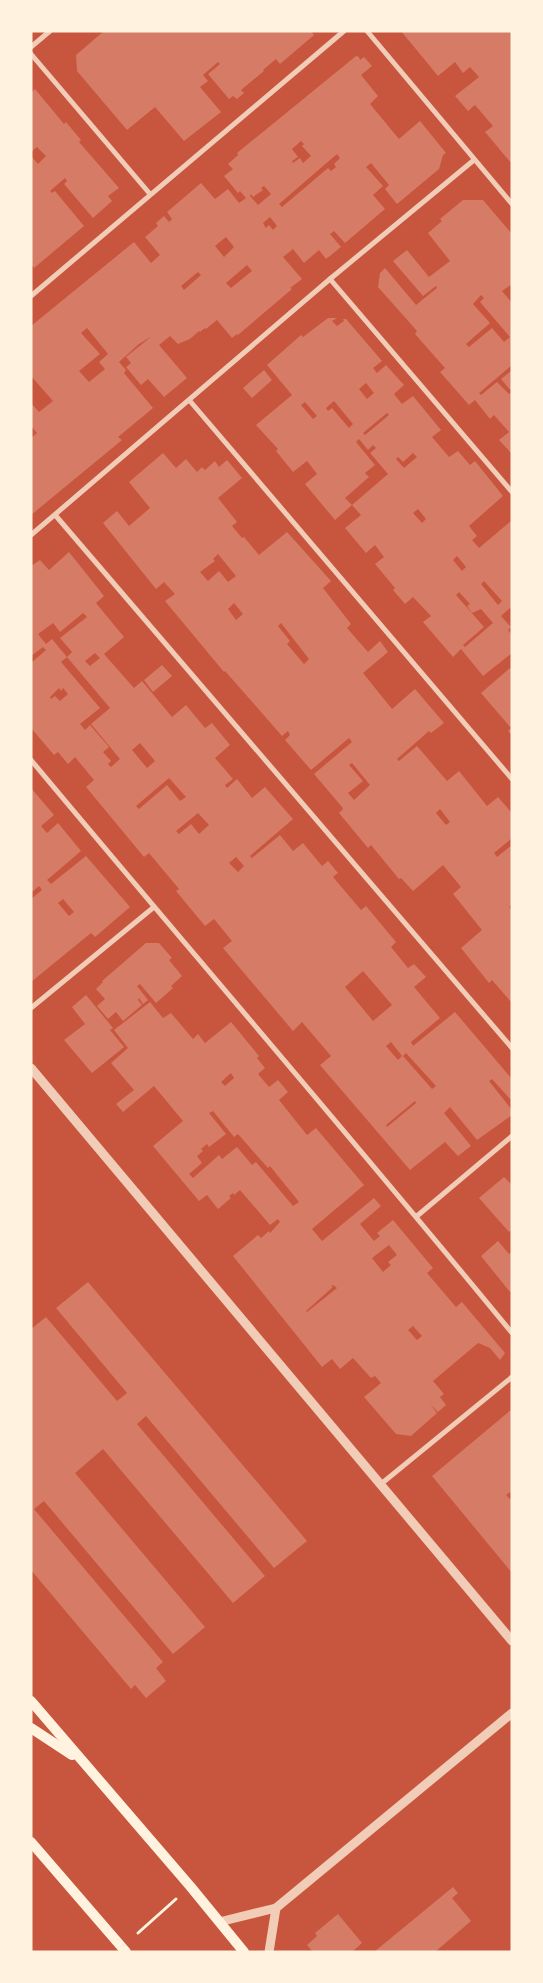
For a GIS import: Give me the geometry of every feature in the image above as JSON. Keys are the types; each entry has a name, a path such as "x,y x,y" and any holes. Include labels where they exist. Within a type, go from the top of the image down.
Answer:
{"main road":[{"path":"31,1702 190,1886 244,1952"},
{"path":"31,1728 83,1763"},
{"path":"31,1842 124,1950"}],"street":[{"path":"31,47 50,31"},
{"path":"31,296 344,31"},
{"path":"367,31 512,204"},
{"path":"31,54 150,194"},
{"path":"31,535 56,516 330,279 474,160"},
{"path":"330,279 512,492"},
{"path":"190,401 512,779"},
{"path":"56,516 512,1048"},
{"path":"31,760 416,1216 512,1333"},
{"path":"31,1008 154,907"},
{"path":"31,1068 512,1641"},
{"path":"416,1216 512,1136"},
{"path":"381,1484 512,1376"},
{"path":"219,1922 276,1908 512,1713"},
{"path":"269,1952 276,1908"}],"path":[{"path":"124,1950 190,1886"}],"building":[{"path":"104,31 311,31 314,35 280,64 276,59 241,90 244,93 237,99 233,96 229,99 208,74 220,64 218,62 203,75 208,81 200,87 221,112 184,141 155,107 127,130 77,71 76,55"},
{"path":"401,31 512,31 512,164 485,132 493,126 475,105 468,111 455,96 479,77 470,67 463,73 455,62 438,76"},
{"path":"356,56 360,60 364,57 372,66 361,75 378,96 370,104 399,139 420,121 446,153 443,155 439,169 397,204 385,189 389,185 371,163 366,167 383,186 373,195 385,209 345,243 334,231 330,234 341,247 326,259 319,250 304,263 293,249 283,257 302,279 238,335 232,338 217,320 190,339 178,344 170,336 159,345 187,378 164,397 148,379 141,385 126,367 131,363 126,357 152,336 139,344 119,362 126,370 124,373 153,408 118,437 122,440 31,515 31,438 37,433 31,426 31,403 39,412 53,401 31,376 31,326 134,242 151,263 160,255 145,237 158,226 156,223 164,216 169,222 172,219 167,212 201,183 215,199 228,189 239,203 246,198 240,191 238,193 224,176 233,169 228,164 238,155 237,153","holes":["301,141 304,144 302,146 311,156 303,163 300,158 293,163 292,161 298,157 292,149","337,154 340,158 334,164 336,167 331,171 328,168 282,207 279,204","264,186 271,194 258,205 250,196 251,194 253,197 263,190 261,188","270,217 277,226 273,230 269,225 266,228 263,223","226,237 234,247 224,257 215,246","247,265 252,271 231,288 226,283","198,272 201,275 184,290 181,286","87,328 108,354 99,362 105,369 89,382 79,371 100,354 81,333"]},
{"path":"35,89 64,124 66,122 81,140 79,142 119,188 108,196 112,201 93,218 64,184 67,181 65,178 50,191 52,193 55,191 84,226 34,268 31,264 31,156 38,164 46,156 37,147 31,152 31,93"},
{"path":"463,200 483,200 512,234 512,284 502,291 512,303 512,365 479,393 481,395 497,382 509,394 512,392 512,454 499,440 509,432 494,415 490,419 475,400 469,405 440,372 445,368 415,334 417,331 378,287 380,273 385,268 416,305 437,288 436,286 423,296 393,261 407,250 429,277 450,261 428,233 442,221 440,219","holes":["481,295 484,298 480,302 510,337 504,342 492,328 469,347 466,344 490,323 473,304"]},
{"path":"328,318 337,318 332,321 337,326 344,321 343,319 346,319 382,361 373,368 377,373 386,365 404,385 394,394 402,404 413,396 441,430 432,437 449,457 458,451 470,465 475,461 503,496 469,526 477,536 472,540 479,548 512,520 512,610 510,608 501,616 511,627 508,630 512,635 512,653 483,676 461,649 453,657 423,622 431,616 413,597 405,604 393,590 395,588 375,564 384,557 375,545 366,553 345,528 361,515 352,505 335,520 305,484 317,474 307,461 293,472 276,451 278,449 256,425 292,395 267,365 301,335 303,337","holes":["366,383 374,393 367,399 359,389","334,401 353,424 349,428 332,408 328,411 326,408","305,402 317,416 313,419 301,405","387,413 389,415 365,435 363,433","359,439 368,450 373,445 376,448 370,453 388,474 352,505 345,498 369,477 365,473 375,465 356,442","413,453 417,457 404,468 396,459 398,457 403,462","418,509 426,519 422,523 413,513","457,556 466,567 462,571 453,560","484,581 502,601 498,605 481,584","459,592 470,604 467,606 472,613 481,609 493,623 465,647 463,645 484,627 456,595"]},
{"path":"264,370 272,380 252,398 243,388"},
{"path":"512,370 512,392 501,379"},
{"path":"163,453 176,468 186,459 197,472 202,467 205,470 215,461 219,467 227,460 242,478 218,498 237,522 232,526 259,555 287,532 331,581 323,588 351,624 347,628 368,652 380,641 388,652 363,673 392,709 415,689 444,723 431,733 429,731 397,759 399,761 417,746 447,781 459,771 487,806 498,797 512,813 512,838 494,853 497,857 512,845 512,904 509,907 512,910 512,1003 492,980 489,983 461,948 482,930 453,894 461,887 443,865 413,891 401,878 399,879 371,845 368,848 339,813 343,809 342,807 314,774 352,742 349,738 311,770 285,740 290,735 288,731 282,736 224,672 165,601 175,594 164,582 156,589 103,523 117,511 129,526 150,508 129,482","holes":["218,554 236,576 228,582 219,571 208,581 200,572 215,561 213,559","234,603 243,614 236,620 228,609","281,623 309,659 304,664 287,644 290,641 278,626","352,763 370,785 354,800 348,793 363,781 349,765","440,809 450,822 446,825 436,813"]},
{"path":"69,552 104,596 96,603 124,637 104,654 134,688 142,681 172,717 186,705 205,728 212,723 230,745 215,758 233,779 225,785 227,788 237,779 252,798 265,787 293,819 250,856 252,858 280,835 293,851 303,843 322,866 328,861 338,873 333,877 361,910 366,906 396,942 391,947 408,968 414,964 426,977 414,987 440,1018 411,1042 413,1046 455,1012 512,1079 512,1098 510,1099 492,1079 489,1081 512,1110 512,1115 477,1140 450,1107 444,1113 471,1146 458,1156 445,1142 410,1170 320,1065 331,1056 302,1022 293,1031 223,948 232,941 214,919 205,926 176,891 179,889 149,853 144,857 86,787 94,780 75,757 68,764 58,752 54,755 31,728 31,663 46,650 43,647 31,656 31,566 40,560 49,570","holes":["83,613 87,617 60,638 72,652 67,657 52,639 46,644 38,634 53,623 60,632","95,653 100,658 90,666 85,661","67,657 110,708 91,724 120,759 111,767 108,764 111,761 103,752 109,747 90,725 85,730 80,724 100,708 61,662","59,688 61,691 63,688 68,694 60,701 55,696 51,699 50,697","140,743 155,761 147,768 132,750","169,778 186,797 180,801 167,785 139,809 136,806","198,813 209,825 199,834 191,824 179,834 176,831","236,857 244,866 238,872 229,863","363,971 392,1005 373,1021 345,987","391,1042 402,1056 398,1060 386,1046","406,1053 436,1086 432,1089 403,1056","415,1101 416,1103 387,1127 386,1125"]},
{"path":"162,665 172,676 153,692 144,680"},
{"path":"510,668 512,670 512,735 508,731 511,728 481,693"},
{"path":"31,788 54,815 41,826 47,833 58,823 81,851 47,880 51,884 86,856 130,907 95,937 91,933 31,982 31,899 42,890 39,886 31,893","holes":["63,899 74,912 69,916 58,903"]},
{"path":"146,943 159,943 172,958 169,960 182,976 171,986 173,988 156,1003 140,984 137,986 148,1000 143,1004 139,998 138,1000 142,1005 123,1021 116,1012 108,1019 97,1006 105,999 96,989 102,981"},
{"path":"86,995 113,1028 110,1030 124,1047 92,1073 64,1040 85,1024 72,1007"},
{"path":"150,1002 163,1018 171,1013 193,1039 198,1034 205,1043 231,1022 259,1056 257,1058 265,1068 258,1074 269,1087 278,1080 288,1092 279,1100 307,1135 316,1128 364,1185 312,1229 322,1241 374,1198 381,1206 360,1224 374,1241 380,1236 377,1233 393,1220 433,1268 427,1273 456,1307 462,1302 505,1353 500,1360 490,1348 478,1343 433,1381 444,1394 440,1397 446,1405 438,1412 430,1404 437,1413 411,1436 396,1434 364,1397 381,1383 375,1376 371,1378 353,1358 340,1369 332,1359 322,1367 233,1256 258,1235 261,1238 269,1231 270,1233 280,1222 278,1219 270,1225 240,1190 234,1195 233,1193 229,1196 231,1198 218,1209 207,1195 199,1201 153,1146 183,1121 154,1086 123,1112 116,1104 134,1090 111,1063 128,1048 114,1030","holes":["231,1073 234,1078 225,1086 221,1082","213,1111 234,1137 238,1134 268,1168 270,1166 299,1202 293,1206 256,1162 252,1165 237,1147 222,1159 219,1155 193,1178 189,1174 202,1163 197,1156 203,1151 201,1149 207,1144 209,1147 226,1134 209,1113","389,1245 397,1255 388,1262 391,1265 383,1272 372,1258","333,1285 337,1288 306,1311 333,1287 331,1286","413,1326 422,1336 417,1340 408,1330"]},
{"path":"504,1177 512,1185 512,1229 509,1232 479,1198"},
{"path":"498,1241 509,1254 512,1252 512,1290 510,1292 481,1256"},
{"path":"88,1282 307,1541 274,1568 146,1416 137,1424 265,1576 233,1603 103,1449 75,1473 205,1627 173,1654 44,1501 34,1509 163,1662 156,1668 166,1681 146,1698 135,1685 131,1689 31,1570 31,1329 46,1317 117,1401 127,1393 56,1308"},
{"path":"512,1409 512,1491 506,1495 510,1499 512,1497 512,1573 432,1476"},
{"path":"453,1887 458,1893 452,1898 471,1921 435,1952 374,1952"},
{"path":"338,1914 362,1943 352,1952 313,1952 307,1945 317,1936 315,1933"}]}
